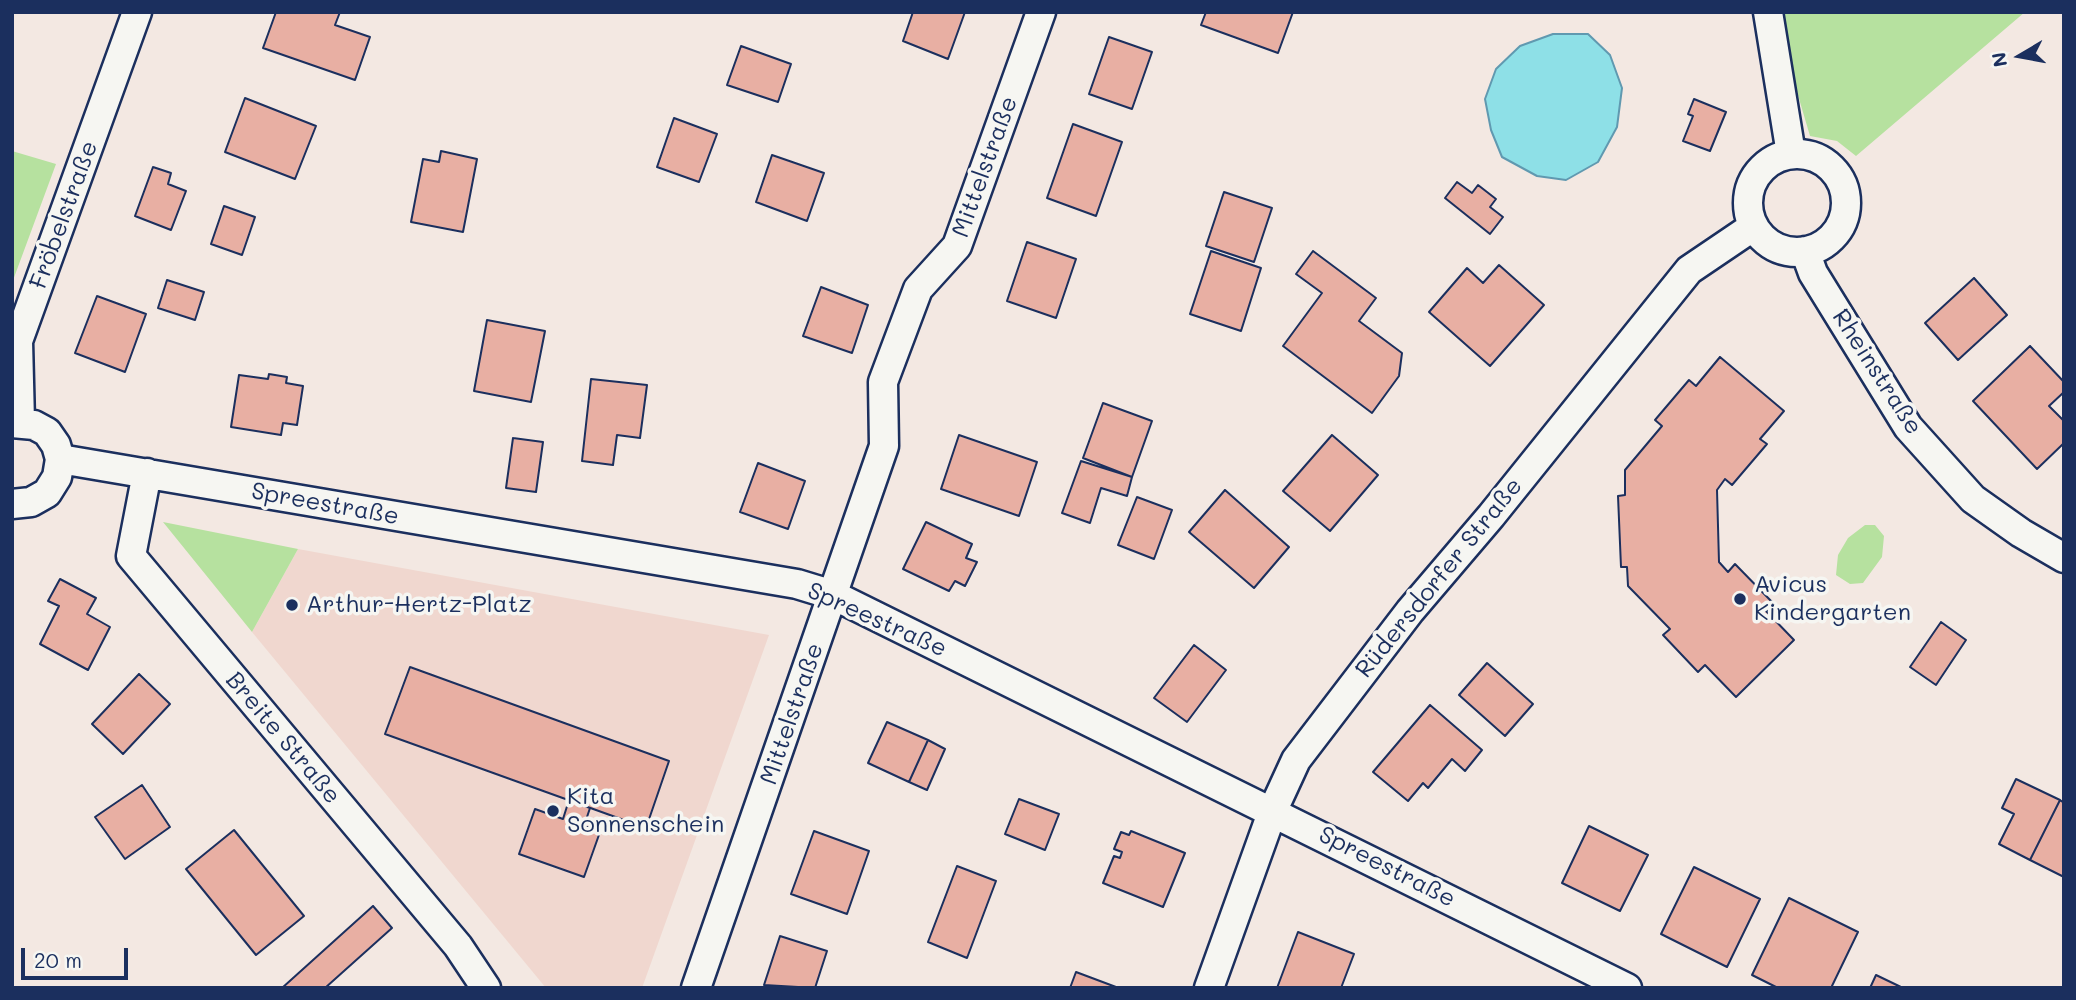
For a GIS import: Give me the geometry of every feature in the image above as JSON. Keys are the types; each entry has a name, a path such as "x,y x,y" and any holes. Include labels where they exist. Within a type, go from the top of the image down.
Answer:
{"street":[{"name":"Fröbelstraße","path":"16,422 18,341 137,12"},
{"name":"Mittelstraße","path":"696,988 884,446 883,382 918,289 957,246 1041,12"},
{"path":"1768,12 1791,154"},
{"path":"1791,154 1806,154 1832,169 1846,196 1845,211 1836,232 1820,247 1805,251 1775,247 1754,226 1748,211 1754,180 1763,167 1791,154"},
{"name":"Rüdersdorfer Straße","path":"1209,988 1273,810 1296,760 1344,693 1689,270 1754,226"},
{"name":"Rheinstraße","path":"1805,251 1813,273 1908,427 1973,499 2021,533 2064,558"},
{"path":"12,504 32,502 47,493 57,477 60,459 56,444 47,432 34,425 16,422"},
{"name":"Spreestraße","path":"60,459 796,584 833,595 1273,810 1627,988"},
{"name":"Breite Straße","path":"147,473 131,556 458,946 486,988"}],"shaded area":[{"name":"Kita Sonnenschein","path":"298,549 769,635 642,988 546,988 252,632"}],"green space":[{"path":"1783,12 2025,12 1856,156 1837,141 1810,136 1795,85"},
{"path":"12,151 56,164 12,283"},
{"path":"163,522 298,549 252,632"},
{"path":"1865,525 1875,525 1884,536 1882,557 1863,583 1850,584 1836,575 1838,555 1848,538"}],"water":[{"path":"1553,34 1588,34 1610,55 1622,88 1617,127 1598,162 1566,180 1537,176 1502,157 1491,130 1485,99 1496,69 1520,46"}],"building":[{"path":"276,12 340,12 335,25 370,37 355,80 263,48"},
{"path":"913,12 965,12 948,59 903,41"},
{"path":"1206,12 1293,12 1278,53 1201,25"},
{"path":"1109,37 1152,52 1132,109 1089,94"},
{"path":"741,46 791,64 778,102 727,85"},
{"path":"245,98 316,126 295,179 225,152"},
{"path":"1694,99 1726,112 1710,151 1683,141 1693,116 1688,114"},
{"path":"674,118 717,134 699,182 657,167"},
{"path":"1073,124 1122,142 1096,216 1047,198"},
{"path":"441,151 477,159 463,232 411,222 423,159 439,162"},
{"path":"772,155 824,173 807,221 756,202"},
{"path":"153,167 171,173 168,184 186,191 171,230 135,216"},
{"path":"1457,182 1472,193 1478,185 1496,199 1490,207 1503,217 1490,234 1445,198"},
{"path":"1224,192 1272,208 1254,262 1206,246"},
{"path":"224,206 255,217 242,255 211,244"},
{"path":"1027,242 1076,259 1056,318 1007,301"},
{"path":"1211,251 1261,268 1241,331 1190,314"},
{"path":"1313,251 1376,298 1359,321 1402,353 1399,376 1372,413 1283,346 1322,293 1296,274"},
{"path":"1499,265 1544,305 1490,366 1429,312 1467,268 1483,283"},
{"path":"1974,278 2007,315 1958,360 1925,323"},
{"path":"167,280 204,292 195,320 158,308"},
{"path":"821,287 868,305 852,353 803,336"},
{"path":"97,296 146,314 125,372 75,353"},
{"path":"487,320 545,331 531,402 474,391"},
{"path":"2030,346 2064,382 2064,392 2049,406 2064,421 2064,443 2037,469 1973,401"},
{"path":"1720,357 1784,411 1760,439 1767,444 1732,485 1725,479 1717,490 1719,562 1728,572 1735,564 1774,604 1766,611 1794,640 1736,697 1705,665 1698,672 1663,635 1670,629 1628,586 1627,567 1621,567 1618,496 1625,495 1625,470 1662,426 1655,420 1689,380 1696,386"},
{"path":"269,374 287,377 286,383 303,386 297,425 283,423 281,435 231,427 239,375 268,379"},
{"path":"591,379 647,385 640,438 617,435 613,465 582,461"},
{"path":"1103,403 1152,421 1132,477 1083,458"},
{"path":"959,435 1037,462 1019,516 941,489"},
{"path":"1332,435 1378,475 1330,531 1283,491"},
{"path":"513,438 543,442 536,492 506,488"},
{"path":"1081,461 1132,477 1127,496 1101,488 1090,523 1062,513"},
{"path":"758,463 805,481 788,529 740,512"},
{"path":"1225,490 1289,547 1254,588 1189,532"},
{"path":"1137,497 1172,510 1154,559 1118,545"},
{"path":"926,522 972,544 966,558 977,562 965,586 955,581 949,591 903,569"},
{"path":"60,579 96,598 87,614 110,627 88,670 40,644 59,606 48,601"},
{"path":"1941,622 1966,640 1936,685 1910,667"},
{"path":"1194,645 1226,670 1187,722 1154,698"},
{"path":"1487,663 1533,704 1505,736 1459,695"},
{"path":"410,667 669,761 646,828 385,734"},
{"path":"139,674 170,704 123,754 92,724"},
{"path":"1430,705 1482,750 1465,771 1452,759 1428,788 1423,783 1408,801 1373,772"},
{"path":"887,722 928,740 909,782 868,763"},
{"path":"928,740 945,749 927,790 909,782"},
{"path":"2016,779 2060,800 2030,860 1999,844 2014,814 2002,808"},
{"path":"142,785 170,827 125,859 95,817"},
{"path":"1019,799 1059,814 1045,850 1005,834"},
{"path":"569,800 590,808 584,826 600,832 584,877 519,854 535,809 563,819"},
{"path":"2060,800 2064,803 2064,877 2030,860"},
{"path":"1589,826 1648,855 1620,911 1562,883"},
{"path":"234,830 304,916 256,955 186,869"},
{"path":"814,831 869,851 847,914 791,894"},
{"path":"1131,831 1185,853 1163,907 1103,883 1114,856 1120,858 1122,852 1114,849 1121,832 1129,835"},
{"path":"957,866 996,881 967,958 928,942"},
{"path":"1694,867 1760,899 1727,967 1661,934"},
{"path":"1789,898 1858,932 1831,988 1778,988 1752,975"},
{"path":"373,906 392,928 325,988 282,988"},
{"path":"1298,932 1354,954 1341,988 1277,988"},
{"path":"780,936 827,951 815,988 764,985"},
{"path":"1076,972 1116,987 1116,988 1070,988"},
{"path":"1876,975 1903,988 1870,988"}],"place":[{"name":"Avicus Kindergarten","path":"1740,599"},
{"name":"Arthur-Hertz-Platz","path":"292,605"},
{"name":"Kita Sonnenschein","path":"553,811"}]}
